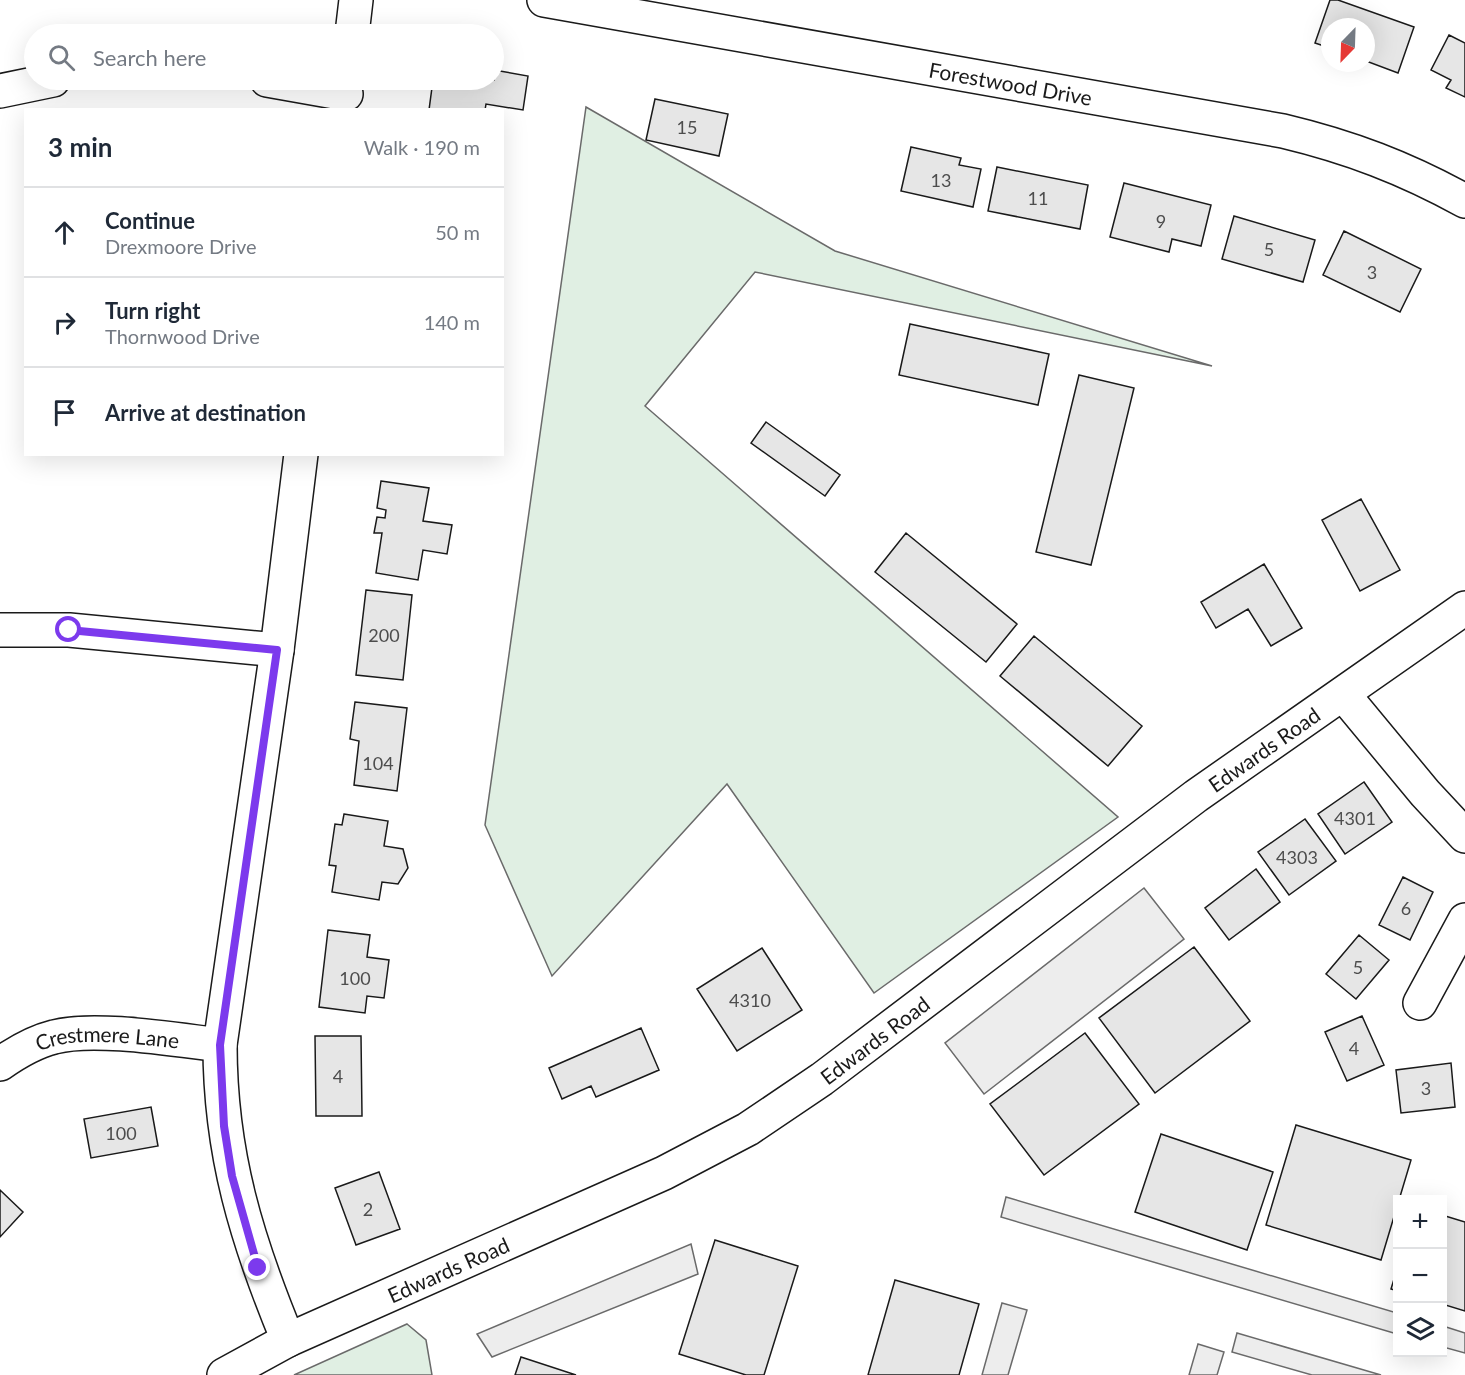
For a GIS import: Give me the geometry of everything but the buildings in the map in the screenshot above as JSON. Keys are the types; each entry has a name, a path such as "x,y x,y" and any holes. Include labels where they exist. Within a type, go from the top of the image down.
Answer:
{"street":[{"path":"353,24 356,0"},
{"name":"Forestwood Drive","path":"544,0 1283,131 1342,146 1388,162 1465,201"},
{"path":"0,91 24,86"},
{"path":"323,90 346,94"},
{"path":"288,1340 258,1268 232,1176 220,1087 220,1045 277,650 301,456"},
{"name":"Edwards Road","path":"224,1375 288,1340 664,1173 748,1129 822,1079 1196,796 1465,608"},
{"path":"0,630 69,630 277,650"},
{"path":"1343,694 1425,793 1465,836"},
{"path":"1420,1003 1465,920"},
{"name":"Crestmere Lane","path":"0,1064 30,1045 55,1036 82,1033 220,1045"}],"green space":[{"path":"586,107 835,251 1212,366 755,272 645,406 1118,817 874,993 727,784 552,976 485,825"},
{"path":"407,1324 426,1340 432,1375 294,1375"}],"shaded area":[{"path":"1144,888 1184,939 984,1094 945,1043"},
{"path":"1006,1197 1393,1312 1393,1333 1001,1217"},
{"path":"691,1244 698,1274 492,1357 477,1334"},
{"path":"1002,1303 1027,1310 1008,1375 982,1375"},
{"path":"1447,1327 1465,1333 1465,1353 1447,1348"},
{"path":"1237,1333 1381,1375 1312,1375 1232,1352"},
{"path":"1198,1344 1224,1352 1217,1375 1189,1375"}],"route":[{"path":"69,630 277,650 220,1045 220,1087 232,1176 258,1268"}]}
